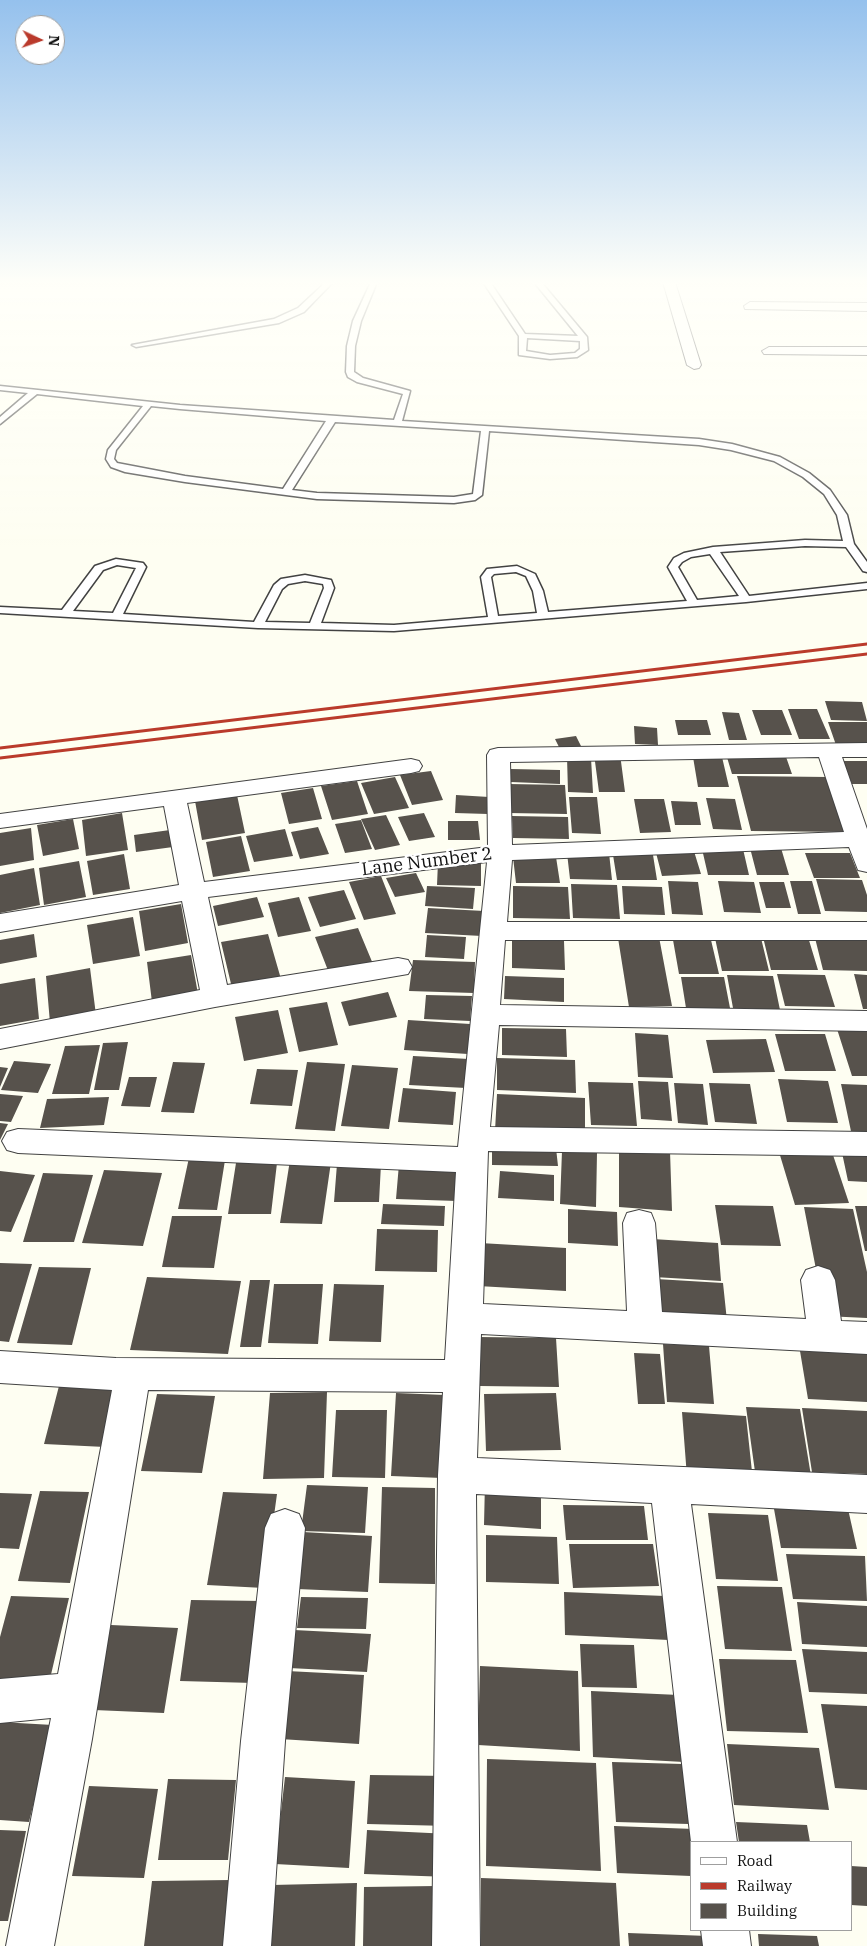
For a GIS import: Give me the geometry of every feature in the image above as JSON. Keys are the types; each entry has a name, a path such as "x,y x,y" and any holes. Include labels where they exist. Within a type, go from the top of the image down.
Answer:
{"street":[{"path":"456,1946 456,1475 474,1149 500,853 498,755 867,750"},
{"path":"828,751 867,864"},
{"path":"0,821 174,796 412,766"},
{"path":"174,796 215,997"},
{"name":"Lane Number 2","path":"0,923 194,891 500,853 857,839"},
{"path":"493,932 867,931"},
{"path":"0,1040 215,997 398,967"},
{"path":"485,1016 867,1021"},
{"path":"18,1141 474,1149 867,1144"},
{"path":"639,1223 646,1327"},
{"path":"818,1280 826,1336"},
{"path":"464,1318 867,1338"},
{"path":"0,1368 133,1374 462,1376"},
{"path":"30,1946 70,1739 76,1694 133,1374"},
{"path":"456,1475 867,1494"},
{"path":"669,1485 714,1841"},
{"path":"247,1946 263,1741 285,1528"},
{"path":"0,1701 76,1694"},
{"path":"725,1931 727,1946"}],"lane":[{"path":"350,373 350,375 360,380 407,393 397,424"},
{"path":"0,388 84,395 149,404 485,431 699,442 763,454 777,459 806,475 827,492 842,516 849,544 867,570"},
{"path":"0,421 5,412 34,392"},
{"path":"149,404 112,450 110,459 114,465 125,469 185,479 317,496 393,499 472,498 477,495 485,431"},
{"path":"286,492 332,419"},
{"path":"694,602 673,567 678,560 688,555 713,550 805,543 849,544"},
{"path":"713,550 746,599"},
{"path":"66,614 99,568 116,562 139,565 141,567 136,581 116,617"},
{"path":"494,621 486,577 491,571 497,570 518,569 530,574 538,591 543,616"},
{"path":"258,625 278,588 284,581 305,578 327,582 329,588 314,627"},
{"path":"0,610 258,625 394,628 746,599 867,586"}],"building":[{"path":"825,701 862,702 867,721 831,720"},
{"path":"788,709 817,709 830,739 799,739"},
{"path":"752,710 782,710 792,735 761,735"},
{"path":"722,712 739,713 747,740 729,740"},
{"path":"675,720 707,720 711,735 678,735"},
{"path":"828,722 867,722 867,745 836,745"},
{"path":"634,726 657,728 658,745 635,744"},
{"path":"576,736 581,746 560,749 555,739"},
{"path":"594,754 620,754 625,792 599,792"},
{"path":"726,754 785,754 792,774 732,774"},
{"path":"567,757 591,758 593,793 568,792"},
{"path":"693,757 722,757 729,787 698,787"},
{"path":"843,761 867,761 867,784 852,784"},
{"path":"511,769 560,770 560,784 511,782"},
{"path":"431,771 443,800 412,805 400,775"},
{"path":"737,776 828,777 847,832 751,831"},
{"path":"395,777 409,808 374,814 361,783"},
{"path":"357,781 368,814 332,820 321,786"},
{"path":"509,784 565,785 567,814 509,813"},
{"path":"313,788 322,819 289,824 281,793"},
{"path":"237,795 245,833 202,840 195,801"},
{"path":"456,795 489,797 488,814 455,813"},
{"path":"569,797 597,797 601,834 572,833"},
{"path":"706,798 735,799 742,830 713,829"},
{"path":"634,799 664,799 671,832 640,833"},
{"path":"671,801 697,802 701,825 675,825"},
{"path":"122,813 128,850 86,856 82,820"},
{"path":"424,813 435,837 409,841 398,817"},
{"path":"386,815 400,845 375,850 361,819"},
{"path":"512,816 568,817 569,839 513,838"},
{"path":"73,819 79,849 43,856 37,825"},
{"path":"361,820 372,849 345,853 335,824"},
{"path":"448,821 478,821 480,840 448,840"},
{"path":"318,827 329,854 300,859 291,832"},
{"path":"31,828 34,860 0,866 0,833"},
{"path":"285,829 293,856 254,862 246,836"},
{"path":"170,830 173,847 136,852 134,835"},
{"path":"241,836 250,871 213,877 206,842"},
{"path":"693,848 701,874 662,876 655,849"},
{"path":"750,848 781,848 789,875 757,875"},
{"path":"702,849 743,849 749,875 708,875"},
{"path":"567,853 609,853 612,880 570,879"},
{"path":"805,853 850,853 860,878 814,878"},
{"path":"124,854 130,889 93,895 87,861"},
{"path":"613,855 653,855 657,880 617,880"},
{"path":"513,857 556,857 560,883 516,883"},
{"path":"79,861 86,897 44,905 39,868"},
{"path":"438,862 481,863 481,886 437,885"},
{"path":"34,868 40,905 0,913 0,875"},
{"path":"416,873 425,892 395,897 386,878"},
{"path":"381,876 396,914 364,920 349,882"},
{"path":"816,879 862,880 867,895 867,912 825,911"},
{"path":"668,881 698,882 703,915 672,914"},
{"path":"718,881 754,882 761,913 724,912"},
{"path":"790,881 812,881 821,914 798,914"},
{"path":"759,882 784,882 791,908 766,908"},
{"path":"571,884 617,885 620,919 573,918"},
{"path":"427,886 475,888 473,909 425,906"},
{"path":"513,886 568,887 570,919 513,918"},
{"path":"622,886 662,887 665,915 624,914"},
{"path":"344,890 356,919 320,927 308,897"},
{"path":"257,897 264,917 218,926 213,906"},
{"path":"299,897 311,931 278,937 268,903"},
{"path":"181,904 188,943 145,951 139,911"},
{"path":"428,908 484,911 482,936 425,933"},
{"path":"133,917 140,956 93,964 87,925"},
{"path":"358,928 373,964 329,973 315,937"},
{"path":"34,934 37,957 0,964 0,940"},
{"path":"268,934 281,979 232,988 221,942"},
{"path":"427,935 466,937 464,959 425,957"},
{"path":"659,937 672,1006 629,1007 618,938"},
{"path":"763,937 808,937 818,970 771,970"},
{"path":"715,938 761,938 769,971 722,971"},
{"path":"815,938 867,938 867,971 823,970"},
{"path":"512,940 564,941 565,970 512,968"},
{"path":"673,940 711,940 719,974 679,974"},
{"path":"191,955 198,994 152,1002 147,962"},
{"path":"413,960 475,962 474,993 409,991"},
{"path":"90,968 96,1015 50,1023 46,976"},
{"path":"777,974 825,975 835,1007 785,1006"},
{"path":"854,974 867,975 867,1009 863,1009"},
{"path":"727,975 773,976 780,1010 733,1008"},
{"path":"505,976 564,978 564,1002 504,999"},
{"path":"681,977 724,977 730,1008 686,1008"},
{"path":"35,978 39,1019 0,1026 0,984"},
{"path":"388,992 397,1017 349,1026 341,1002"},
{"path":"426,995 472,996 470,1021 424,1019"},
{"path":"327,1002 338,1045 299,1052 289,1008"},
{"path":"278,1010 288,1053 244,1061 235,1017"},
{"path":"408,1020 470,1024 468,1054 404,1050"},
{"path":"502,1028 566,1029 567,1057 502,1055"},
{"path":"837,1029 867,1029 867,1076 852,1076"},
{"path":"635,1033 668,1035 673,1078 638,1077"},
{"path":"775,1034 825,1034 836,1071 785,1071"},
{"path":"766,1039 775,1072 713,1073 706,1040"},
{"path":"128,1042 119,1090 94,1090 103,1043"},
{"path":"100,1045 89,1094 52,1094 65,1046"},
{"path":"413,1056 469,1059 466,1088 409,1085"},
{"path":"497,1058 575,1060 576,1093 497,1090"},
{"path":"14,1061 51,1064 38,1093 1,1090"},
{"path":"173,1062 205,1063 194,1113 161,1112"},
{"path":"307,1062 345,1064 335,1131 295,1129"},
{"path":"352,1065 398,1068 389,1129 341,1126"},
{"path":"0,1067 8,1068 0,1087"},
{"path":"257,1069 298,1070 292,1106 250,1104"},
{"path":"129,1077 157,1077 150,1107 121,1106"},
{"path":"778,1079 828,1081 838,1123 787,1122"},
{"path":"638,1081 668,1082 672,1121 641,1119"},
{"path":"588,1082 633,1083 637,1126 591,1125"},
{"path":"674,1083 703,1084 708,1125 678,1123"},
{"path":"709,1083 750,1084 757,1124 715,1122"},
{"path":"841,1084 867,1085 867,1137 852,1136"},
{"path":"403,1088 456,1092 453,1125 398,1122"},
{"path":"0,1094 23,1096 11,1122 0,1121"},
{"path":"497,1094 585,1098 585,1136 495,1131"},
{"path":"109,1097 104,1125 40,1128 47,1099"},
{"path":"0,1123 8,1124 0,1140"},
{"path":"492,1147 556,1148 558,1166 492,1165"},
{"path":"619,1147 670,1151 672,1211 619,1207"},
{"path":"841,1148 867,1149 867,1182 848,1181"},
{"path":"831,1149 849,1203 795,1205 779,1152"},
{"path":"562,1151 597,1153 596,1207 560,1204"},
{"path":"190,1153 226,1154 217,1210 178,1209"},
{"path":"290,1160 331,1162 322,1224 280,1223"},
{"path":"236,1163 277,1163 271,1214 228,1214"},
{"path":"337,1164 381,1164 379,1202 334,1202"},
{"path":"399,1164 459,1167 457,1201 396,1199"},
{"path":"104,1170 162,1173 143,1246 82,1243"},
{"path":"0,1171 35,1175 11,1232 0,1231"},
{"path":"500,1171 554,1175 554,1201 498,1198"},
{"path":"43,1173 93,1175 74,1242 23,1242"},
{"path":"383,1204 445,1206 444,1226 381,1224"},
{"path":"715,1205 773,1206 781,1246 721,1245"},
{"path":"855,1206 867,1206 867,1251 865,1251"},
{"path":"804,1207 853,1209 867,1272 867,1318 825,1316"},
{"path":"568,1209 617,1212 618,1246 568,1243"},
{"path":"172,1216 222,1216 214,1268 162,1267"},
{"path":"377,1229 438,1230 437,1272 375,1271"},
{"path":"652,1239 718,1243 721,1281 654,1277"},
{"path":"480,1243 566,1248 566,1291 478,1286"},
{"path":"0,1263 32,1264 9,1342 0,1341"},
{"path":"39,1267 91,1268 72,1345 17,1343"},
{"path":"147,1277 241,1281 228,1354 130,1350"},
{"path":"656,1279 723,1283 727,1321 658,1317"},
{"path":"250,1280 270,1280 261,1347 240,1347"},
{"path":"274,1284 323,1284 318,1344 268,1343"},
{"path":"334,1284 384,1285 381,1342 329,1341"},
{"path":"479,1337 556,1338 559,1387 480,1386"},
{"path":"663,1344 709,1346 714,1404 667,1402"},
{"path":"800,1351 867,1354 867,1402 808,1399"},
{"path":"634,1353 660,1354 665,1404 638,1404"},
{"path":"59,1386 118,1389 105,1447 44,1444"},
{"path":"327,1392 324,1478 263,1479 270,1393"},
{"path":"396,1393 445,1395 442,1478 391,1476"},
{"path":"556,1393 561,1450 486,1451 484,1394"},
{"path":"157,1394 215,1396 202,1473 141,1471"},
{"path":"746,1407 800,1409 812,1482 756,1479"},
{"path":"802,1408 867,1411 867,1474 812,1472"},
{"path":"336,1410 387,1410 385,1478 332,1477"},
{"path":"682,1412 746,1416 753,1481 687,1477"},
{"path":"485,1482 541,1485 541,1529 484,1525"},
{"path":"307,1485 368,1487 365,1533 301,1531"},
{"path":"382,1487 435,1488 435,1584 379,1583"},
{"path":"40,1491 89,1492 70,1583 18,1581"},
{"path":"223,1492 277,1494 264,1588 207,1585"},
{"path":"0,1493 32,1494 19,1549 0,1548"},
{"path":"563,1505 644,1506 648,1540 566,1540"},
{"path":"774,1509 848,1509 857,1549 781,1548"},
{"path":"708,1513 768,1515 778,1581 716,1579"},
{"path":"303,1532 372,1536 368,1592 297,1589"},
{"path":"486,1535 557,1537 559,1584 486,1582"},
{"path":"569,1544 653,1544 659,1586 573,1588"},
{"path":"786,1554 865,1556 867,1601 793,1599"},
{"path":"717,1586 782,1587 792,1651 725,1649"},
{"path":"564,1592 665,1596 669,1640 565,1635"},
{"path":"11,1596 69,1598 49,1683 0,1681 0,1637"},
{"path":"301,1597 368,1598 366,1629 297,1628"},
{"path":"191,1600 262,1601 254,1683 180,1681"},
{"path":"797,1602 867,1606 867,1647 802,1644"},
{"path":"111,1625 178,1628 164,1713 94,1710"},
{"path":"294,1630 371,1634 367,1672 289,1668"},
{"path":"580,1644 634,1645 637,1688 582,1687"},
{"path":"802,1649 867,1652 867,1694 809,1692"},
{"path":"719,1659 796,1660 808,1733 727,1731"},
{"path":"480,1666 578,1671 580,1751 478,1745"},
{"path":"287,1671 364,1675 359,1744 280,1739"},
{"path":"591,1691 679,1695 684,1762 593,1757"},
{"path":"821,1704 867,1706 867,1790 835,1788"},
{"path":"0,1722 53,1725 29,1822 0,1820"},
{"path":"727,1744 819,1748 829,1810 734,1805"},
{"path":"487,1759 596,1763 601,1871 486,1866"},
{"path":"612,1762 683,1764 689,1824 616,1822"},
{"path":"370,1775 450,1776 449,1826 367,1824"},
{"path":"285,1777 355,1781 349,1868 275,1864"},
{"path":"168,1779 236,1780 228,1860 158,1860"},
{"path":"89,1786 158,1789 144,1878 72,1876"},
{"path":"736,1822 807,1825 810,1841 739,1841"},
{"path":"614,1826 694,1829 695,1841 690,1841 690,1876 617,1873"},
{"path":"0,1830 26,1831 8,1921 0,1921"},
{"path":"367,1830 450,1834 450,1877 364,1874"},
{"path":"852,1866 867,1867 867,1906 852,1905"},
{"path":"481,1878 616,1883 620,1946 481,1946"},
{"path":"231,1880 225,1946 144,1946 152,1881"},
{"path":"357,1883 355,1946 269,1946 272,1885"},
{"path":"436,1886 437,1946 363,1946 364,1887"},
{"path":"628,1933 708,1936 709,1946 629,1946"},
{"path":"758,1934 817,1936 819,1946 759,1946"}],"railway":[{"path":"0,748 867,644"},
{"path":"0,758 867,654"}]}
